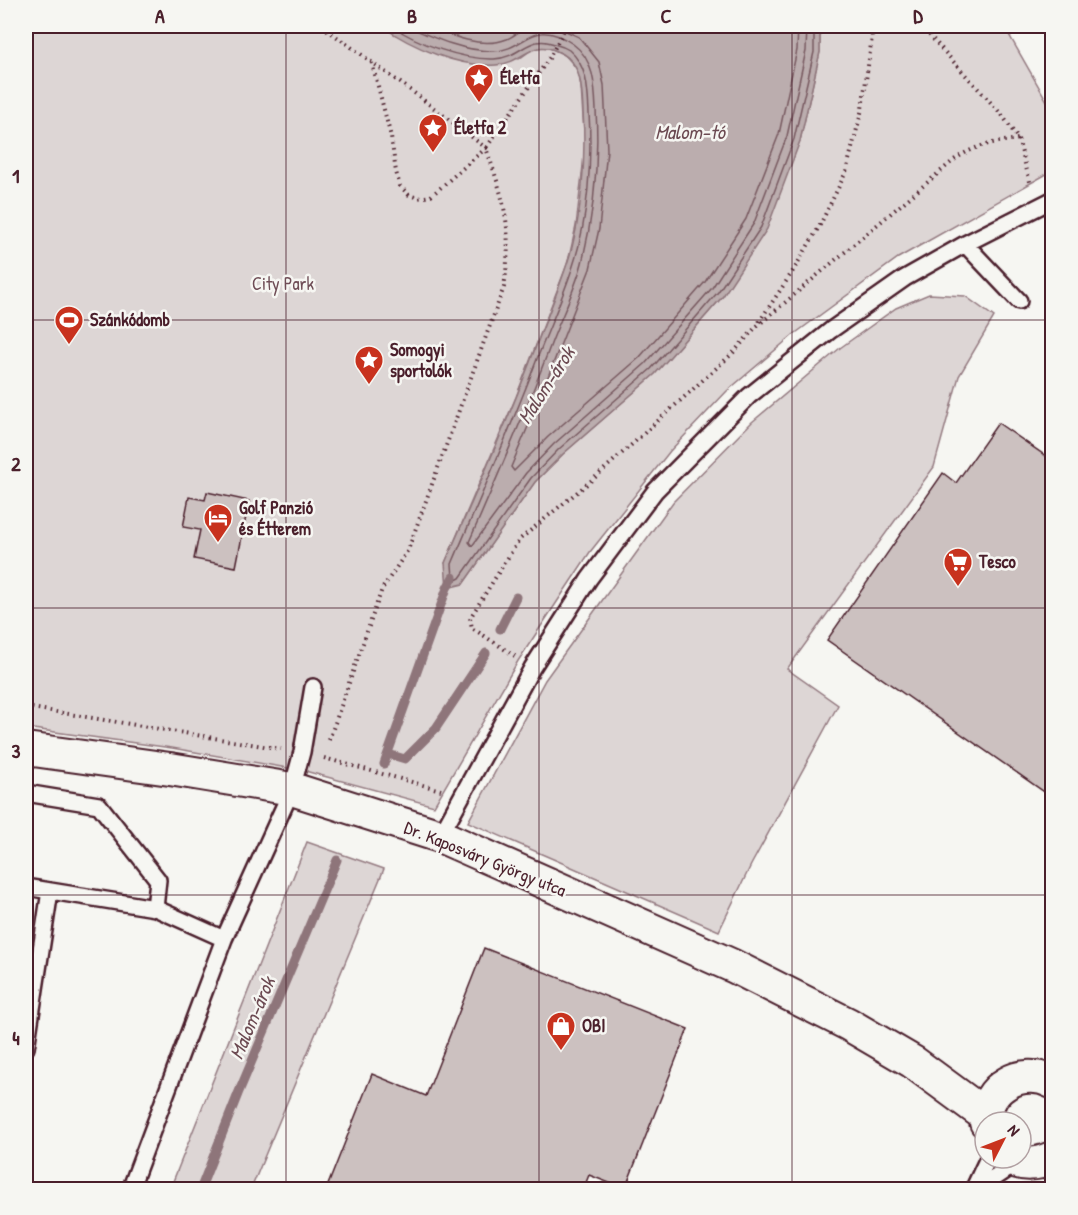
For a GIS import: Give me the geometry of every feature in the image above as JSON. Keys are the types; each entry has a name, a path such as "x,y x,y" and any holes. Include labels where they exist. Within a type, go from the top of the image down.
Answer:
{"street":[{"name":"Dr. Kaposváry György utca","path":"26,749 292,789 440,836 733,966 848,1024 990,1108"},
{"path":"990,1108 1006,1083 1020,1077 1035,1076 1053,1082"},
{"path":"1033,1164 1053,1158"}],"lane":[{"path":"440,836 532,668 589,579 655,491 749,396 831,330 905,278 1047,202"},
{"path":"965,244 1019,301"},
{"path":"130,1190 224,939 292,789 302,752 313,687"},
{"path":"26,794 99,805 158,880 155,908"},
{"path":"26,887 155,908 224,939"},
{"path":"26,1048 50,891"},
{"path":"975,1190 994,1170"},
{"path":"975,1190 994,1170"}],"path":[{"path":"322,26 486,148 504,199 509,236 504,288 408,550 382,590 327,746"},
{"path":"372,63 391,137 400,186 409,195 418,198 431,196 486,148 550,57 566,26"},
{"path":"510,653 472,628 470,618 519,540 598,475 733,353 756,327 819,227 846,172 862,109 872,26"},
{"path":"921,26 1003,116 1018,139 1028,181 1047,202"},
{"path":"756,327 954,160 970,149 1018,139"},
{"path":"26,707 302,752"},
{"path":"323,757 462,796"}],"green space":[{"name":"City Park","path":"26,26 382,26 396,35 519,59 534,48 545,46 565,55 578,70 585,148 576,226 568,262 516,397 445,563 463,584 535,482 563,454 655,374 723,296 800,141 820,52 820,26 1004,26 1052,110 1052,171 898,258 793,335 727,391 670,451 590,552 518,661 434,806 305,771 172,748 26,728"},
{"path":"929,294 965,296 994,317 959,376 934,467 787,669 838,705 751,865 719,931 468,822 545,680 673,502 752,422 840,348 896,308"},
{"path":"307,842 384,869 251,1189 170,1189"}],"water":[{"name":"Malom-tó","path":"382,26 820,26 820,52 800,141 767,229 723,296 655,374 563,454 535,482 463,584 447,588 445,563 520,387 572,247 583,168 584,129 581,87 574,65 563,54 552,49 543,47 536,49 515,60 496,65 467,63 421,48"}],"building":[{"name":"Tesco","path":"998,423 1053,461 1053,798 827,640 943,473 956,483"},
{"name":"Golf Panzió és Étterem","path":"207,492 249,501 236,567 194,559 200,530 183,527 189,497 205,500"},
{"name":"OBI","path":"484,948 688,1029 625,1189 589,1175 583,1190 326,1190 372,1074 426,1096"}],"waterway":[{"name":"Malom-árok","path":"384,764 447,588 453,577"},
{"path":"500,629 516,597"},
{"path":"388,754 405,759 436,728 486,653"},
{"name":"Malom-árok","path":"200,1190 337,860"}],"place":[{"name":"Életfa","path":"479,104"},
{"name":"Életfa 2","path":"433,154"},
{"name":"Szánkódomb","path":"69,346"},
{"name":"Somogyi sportolók","path":"369,386"},
{"name":"Golf Panzió és Étterem","path":"218,544"},
{"name":"Tesco","path":"958,588"},
{"name":"OBI","path":"561,1052"}]}
